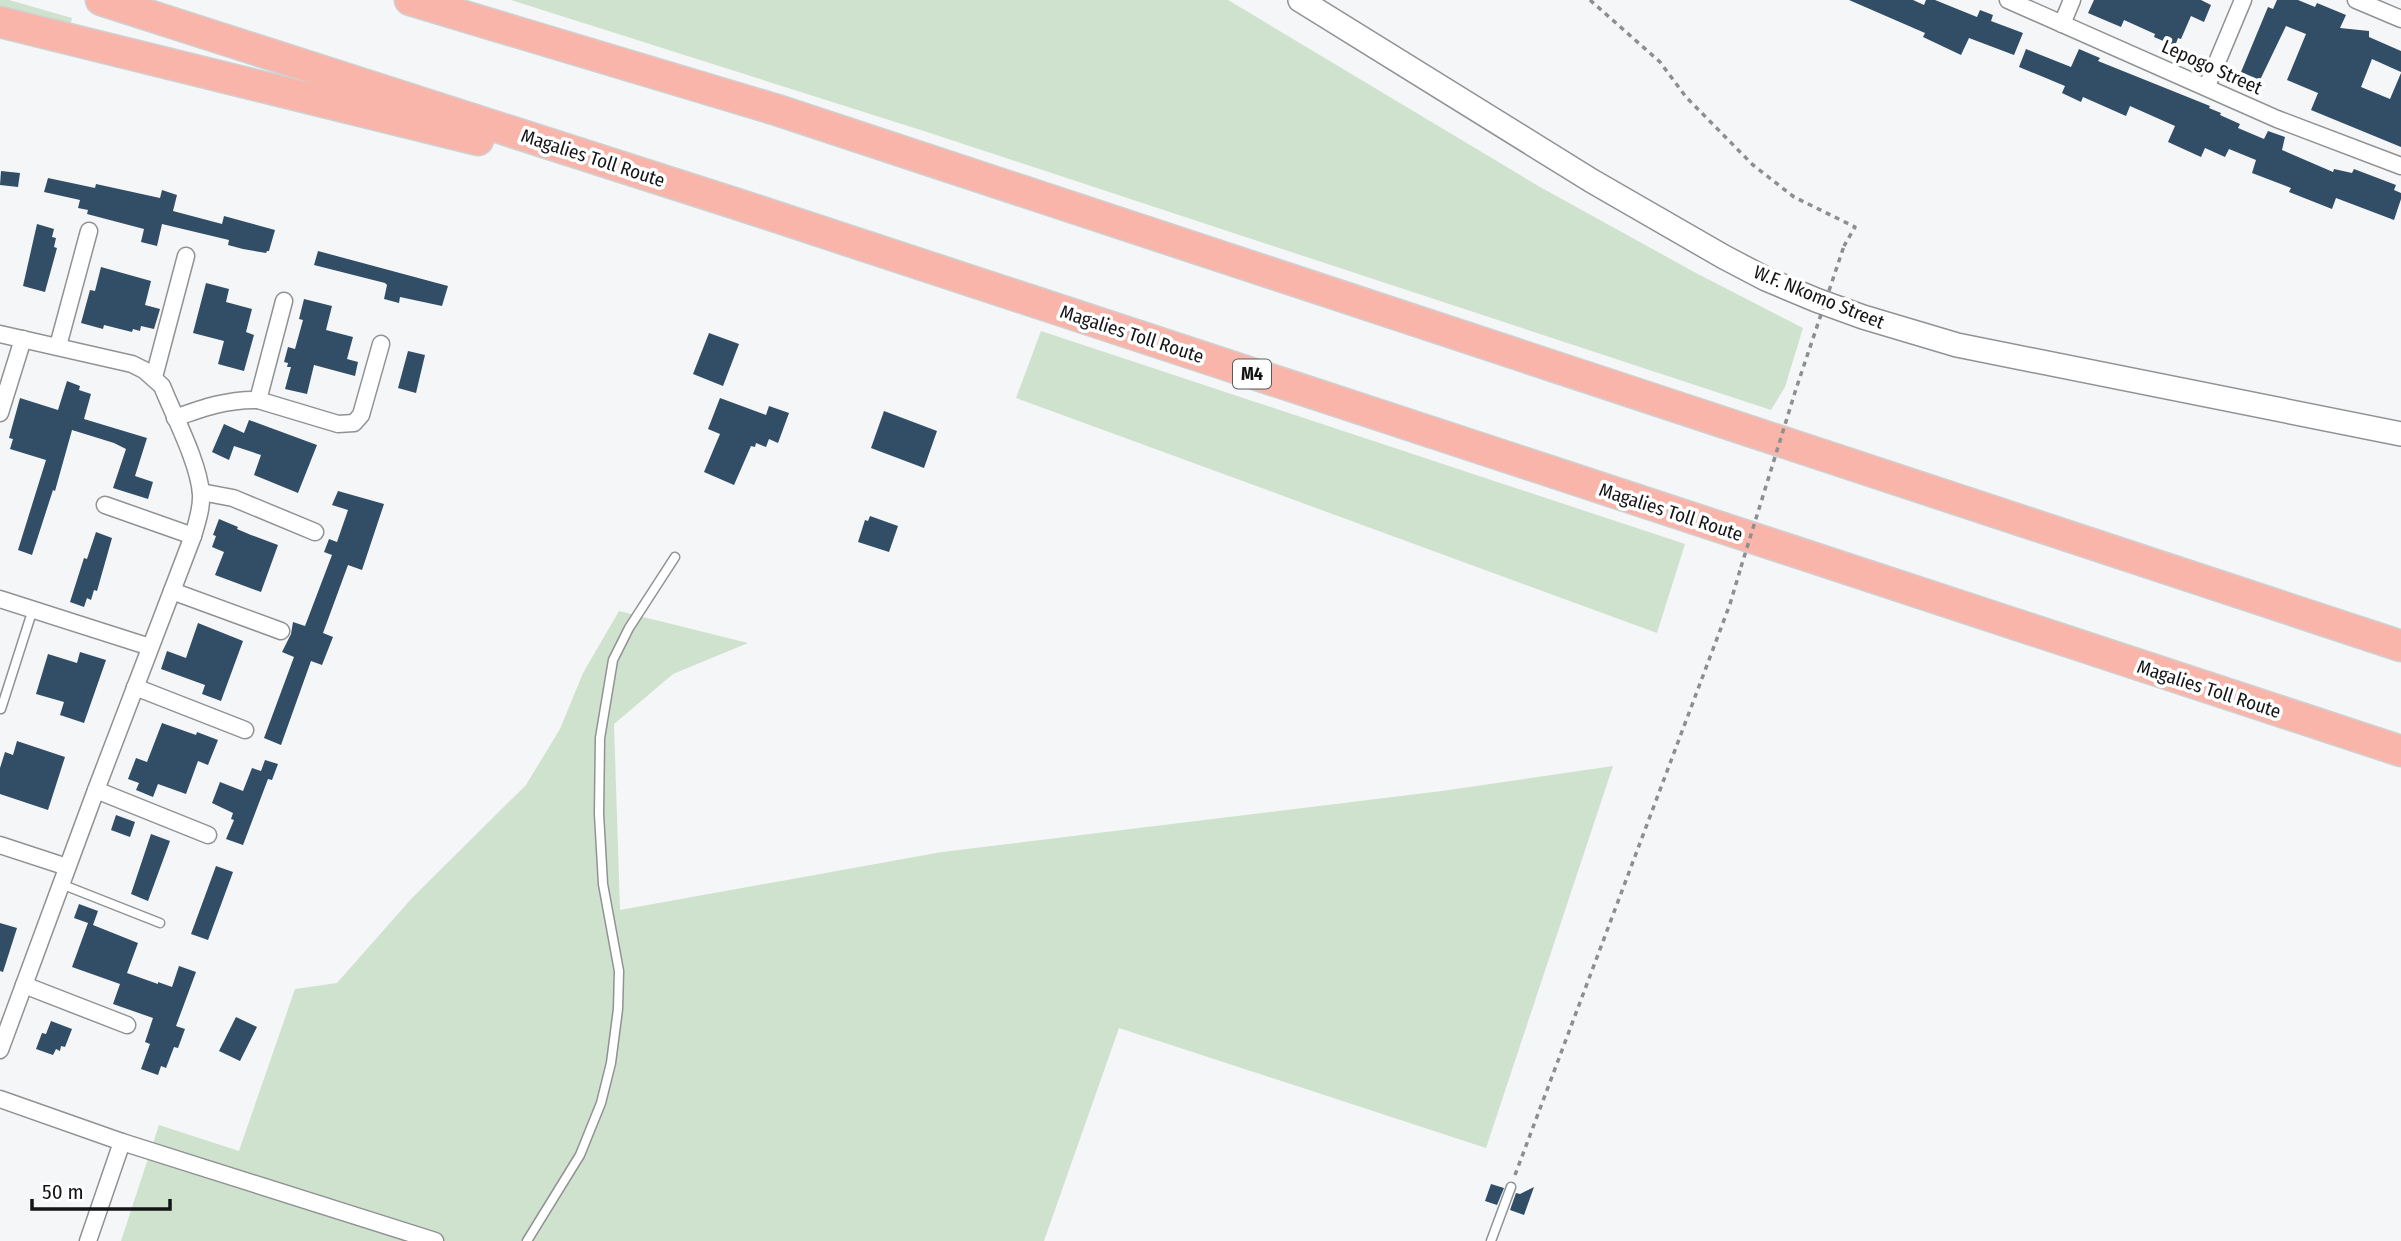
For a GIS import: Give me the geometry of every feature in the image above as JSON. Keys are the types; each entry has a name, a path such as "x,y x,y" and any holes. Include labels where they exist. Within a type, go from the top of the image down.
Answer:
{"highway":[{"name":"Magalies Toll Route","path":"101,0 740,205 2401,751"},
{"path":"410,0 778,110"},
{"path":"448,0 2401,646"},
{"path":"0,22 740,205"}],"main road":[{"name":"W.F. Nkomo Street","path":"1300,0 1592,181 1724,257 1766,279 1816,299 1863,317 1957,345 2401,434"}],"street":[{"name":"Lepogo Street","path":"2008,0 2277,119 2401,166"},
{"path":"2062,23 2072,0"},
{"path":"2207,86 2243,0"},
{"path":"2356,0 2401,19"},
{"path":"58,346 89,231"},
{"path":"154,377 186,256"},
{"path":"258,400 284,301"},
{"path":"0,334 132,364 154,377 162,386 196,470 201,492 201,509 193,536 0,1050"},
{"path":"0,413 23,339"},
{"path":"175,418 220,403 258,400 338,424 354,423 361,415 381,344"},
{"path":"201,492 233,498 315,533"},
{"path":"104,505 193,536"},
{"path":"173,591 281,631"},
{"path":"0,598 150,647"},
{"path":"135,687 245,730"},
{"path":"96,790 208,835"},
{"path":"0,845 67,867"},
{"path":"24,985 127,1025"},
{"path":"0,1099 122,1142 435,1241"},
{"path":"88,1241 122,1142"}],"lane":[{"path":"527,1241 580,1154 601,1102 611,1063 618,1009 619,971 603,884 599,814 602,725 613,660 629,628 675,557"},
{"path":"1,709 33,609"},
{"path":"61,884 160,923"},
{"path":"1491,1241 1511,1186"}],"path":[{"path":"1511,1186 1730,604 1796,389 1844,246 1855,227 1794,197 1753,165 1686,97 1660,62 1590,0"}],"green space":[{"path":"0,0 9,0 72,18 71,23 0,7"},
{"path":"511,0 1228,0 1540,187 1803,328 1785,387 1771,410 927,132"},
{"path":"1041,331 1685,544 1657,633 1016,398"},
{"path":"619,611 748,643 673,674 614,724 620,910 942,852 1442,791 1613,766 1486,1148 1119,1028 1044,1241 121,1241 159,1125 239,1151 295,989 337,983 412,898 526,785 560,729 583,673"}],"building":[{"path":"1849,0 1913,0 1924,5 1926,0 1935,0 1977,17 1980,10 1993,15 1991,21 2023,33 2014,55 1969,38 1961,55 1923,37 1925,33"},
{"path":"2094,0 2201,0 2211,5 2204,22 2191,16 2175,46 2124,20 2121,27 2088,13"},
{"path":"2277,0 2298,0 2315,7 2317,3 2346,15 2340,28 2369,31 2369,37 2401,51 2401,72 2372,59 2361,87 2390,99 2401,73 2401,147 2311,110 2318,93 2287,80 2306,34 2286,26 2260,80 2241,72 2268,7 2273,9"},
{"path":"2026,49 2071,67 2079,49 2100,58 2098,61 2210,106 2209,108 2221,113 2220,115 2240,124 2238,128 2264,139 2268,131 2285,137 2282,150 2333,172 2334,169 2352,173 2354,169 2396,185 2394,190 2401,193 2401,199 2394,220 2336,198 2332,209 2289,192 2291,188 2252,173 2256,160 2229,149 2225,157 2205,148 2201,157 2168,142 2175,126 2130,106 2126,116 2083,97 2081,102 2062,93 2065,86 2019,67"},
{"path":"1,171 20,173 18,187 0,185"},
{"path":"48,178 95,188 96,184 160,198 162,190 177,195 173,211 222,224 224,216 275,230 266,253 228,245 229,240 162,224 157,246 141,242 144,229 87,214 88,210 78,208 80,200 44,192"},
{"path":"37,224 54,229 52,237 56,238 54,247 57,248 45,292 23,286"},
{"path":"318,251 448,286 442,306 400,297 399,303 384,299 387,285 385,283 314,265"},
{"path":"101,267 151,281 145,305 160,309 154,329 141,326 140,331 133,329 132,332 81,323 90,290 95,291"},
{"path":"206,283 229,289 226,302 252,309 246,332 254,335 244,371 218,364 224,341 193,333"},
{"path":"304,299 332,306 326,330 353,337 347,359 358,362 355,376 314,365 307,394 285,389 291,367 287,367 288,363 284,362 288,347 295,349 303,320 299,319"},
{"path":"709,333 739,344 723,386 693,374"},
{"path":"408,351 425,355 416,393 398,388"},
{"path":"67,381 80,386 79,390 91,394 84,419 147,438 135,476 153,482 148,499 113,488 126,449 72,430 55,491 53,490 32,555 18,550 46,460 10,449 13,439 9,438 20,398 58,410"},
{"path":"720,398 766,415 769,406 789,413 778,443 769,439 766,447 756,443 755,447 751,446 734,485 704,472 720,434 708,429"},
{"path":"884,411 937,431 924,468 871,448"},
{"path":"249,420 317,445 298,493 254,475 261,455 234,446 229,460 212,452 224,424 244,433"},
{"path":"338,491 384,504 362,570 348,565 323,633 333,637 322,665 311,661 281,745 264,738 294,657 282,652 291,634 293,622 305,626 332,555 324,552 329,539 337,542 348,510 332,505"},
{"path":"870,516 898,526 889,552 858,542 865,520 868,521"},
{"path":"219,519 278,545 261,592 215,575 224,552 212,547"},
{"path":"96,532 112,538 97,591 94,590 91,600 87,598 84,607 70,602 84,558 87,559"},
{"path":"198,623 243,641 221,701 202,694 205,685 161,669 167,651 186,658"},
{"path":"80,652 106,660 84,723 60,715 64,702 36,694 48,654 77,663"},
{"path":"162,723 218,740 208,765 198,761 186,794 158,784 153,797 136,790 139,783 128,779 136,758 147,762"},
{"path":"17,741 65,757 48,810 0,794 0,768 5,752 13,755"},
{"path":"265,760 278,764 272,780 268,779 243,845 226,839 234,820 231,819 233,813 212,803 220,782 243,791 252,768 261,771"},
{"path":"116,815 135,822 130,837 111,830"},
{"path":"151,834 170,841 148,901 131,894"},
{"path":"216,866 233,872 208,940 191,934"},
{"path":"79,904 98,911 93,925 138,943 127,973 172,987 179,966 196,972 176,1026 185,1029 178,1048 174,1047 166,1068 161,1066 158,1075 141,1069 150,1044 145,1042 153,1018 113,1004 120,984 72,967 88,923 74,918"},
{"path":"0,923 17,928 3,972 0,971"},
{"path":"236,1017 257,1027 240,1061 219,1051"},
{"path":"51,1021 72,1029 65,1047 61,1046 60,1051 56,1049 53,1055 36,1049 42,1033 46,1034"},
{"path":"1491,1184 1504,1188 1497,1205 1485,1201"},
{"path":"1534,1187 1524,1215 1510,1210 1516,1193 1520,1194"}]}
